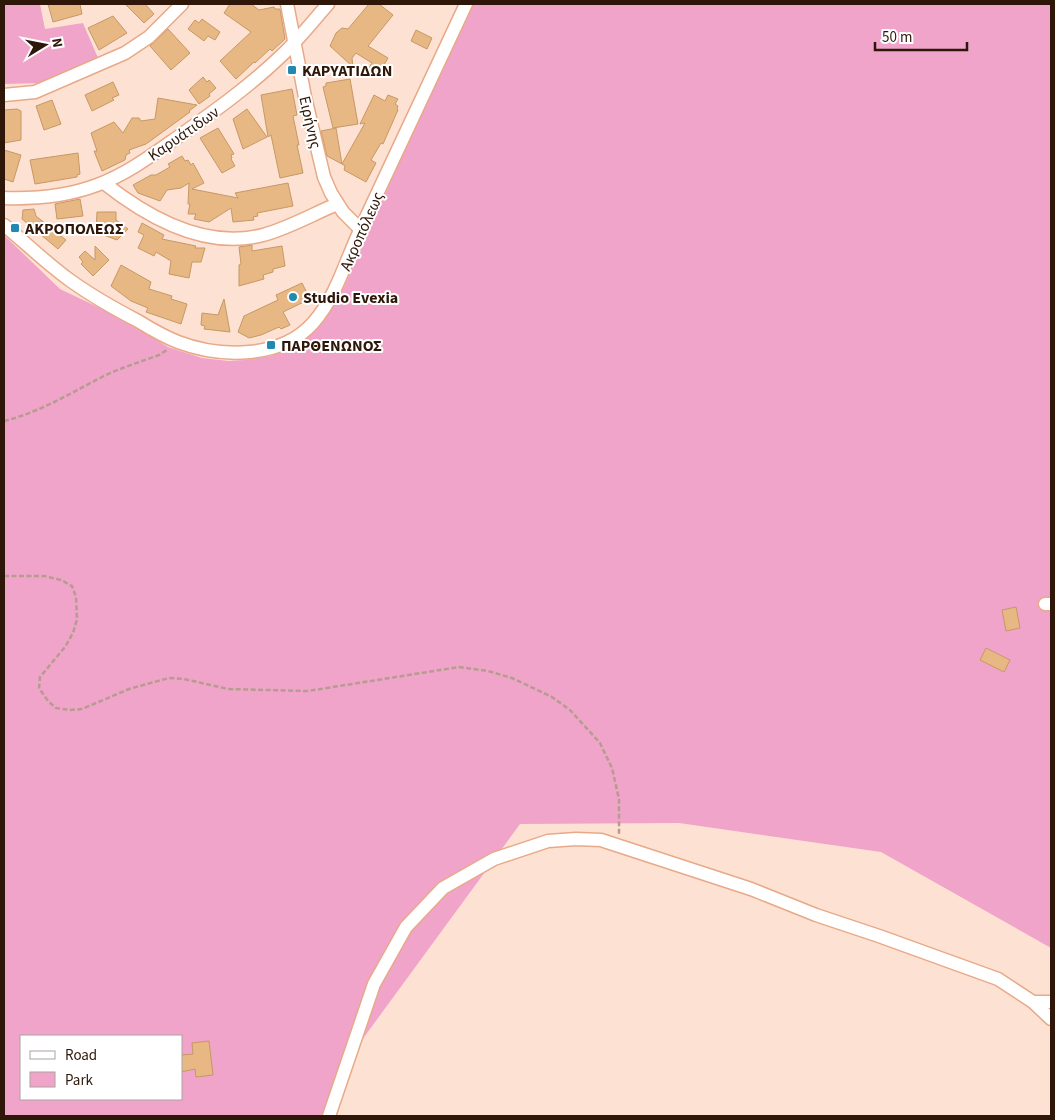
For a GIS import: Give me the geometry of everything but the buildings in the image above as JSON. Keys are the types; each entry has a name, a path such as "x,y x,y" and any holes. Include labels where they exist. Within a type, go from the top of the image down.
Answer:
{"street":[{"path":"4,95 35,92 125,53 149,38 182,4"},
{"name":"Ειρήνης","path":"287,4 321,166 337,204 360,229"},
{"name":"Καρυάτιδων","path":"4,198 48,196 81,190 104,183 134,166 158,151 228,100 272,64 294,43 328,4"},
{"name":"Ακροπόλεως","path":"4,225 71,281 109,305 179,343 209,350 239,352 269,349 291,340 308,328 321,313 336,288 360,229 466,4"},
{"path":"104,183 129,202 171,224 206,235 225,238 266,234 337,204"},
{"path":"329,1116 374,984 406,927 444,888 494,859 548,841 601,840 751,889 816,915 998,979 1033,1002 1051,1020"},
{"path":"1033,1002 1051,1002"}],"path":[{"path":"4,421 22,417 49,406 103,377 160,355 179,343"},
{"path":"4,576 44,576 61,580 72,586 76,598 77,620 73,633 65,647 40,677 39,688 48,701 56,708 82,709 129,689 169,678 184,679 228,689 308,691 459,667 488,671 512,678 552,697 570,710 600,744 612,768 619,798 619,845"}],"green space":[{"path":"4,4 40,4 45,29 83,23 98,58 42,83 4,84"},
{"path":"473,4 1051,4 1051,948 881,852 679,823 520,824 340,1070 324,1116 4,1116 4,235 60,289 121,318 168,347 202,358 229,361 244,360 271,356 287,350 301,341 332,306 344,287 401,158"}],"place":[{"name":"ΚΑΡΥΑΤΙΔΩΝ","path":"292,70"},
{"name":"ΑΚΡΟΠΟΛΕΩΣ","path":"15,228"},
{"name":"Studio Evexia","path":"293,297"},
{"name":"ΠΑΡΘΕΝΩΝΟΣ","path":"271,345"}]}
